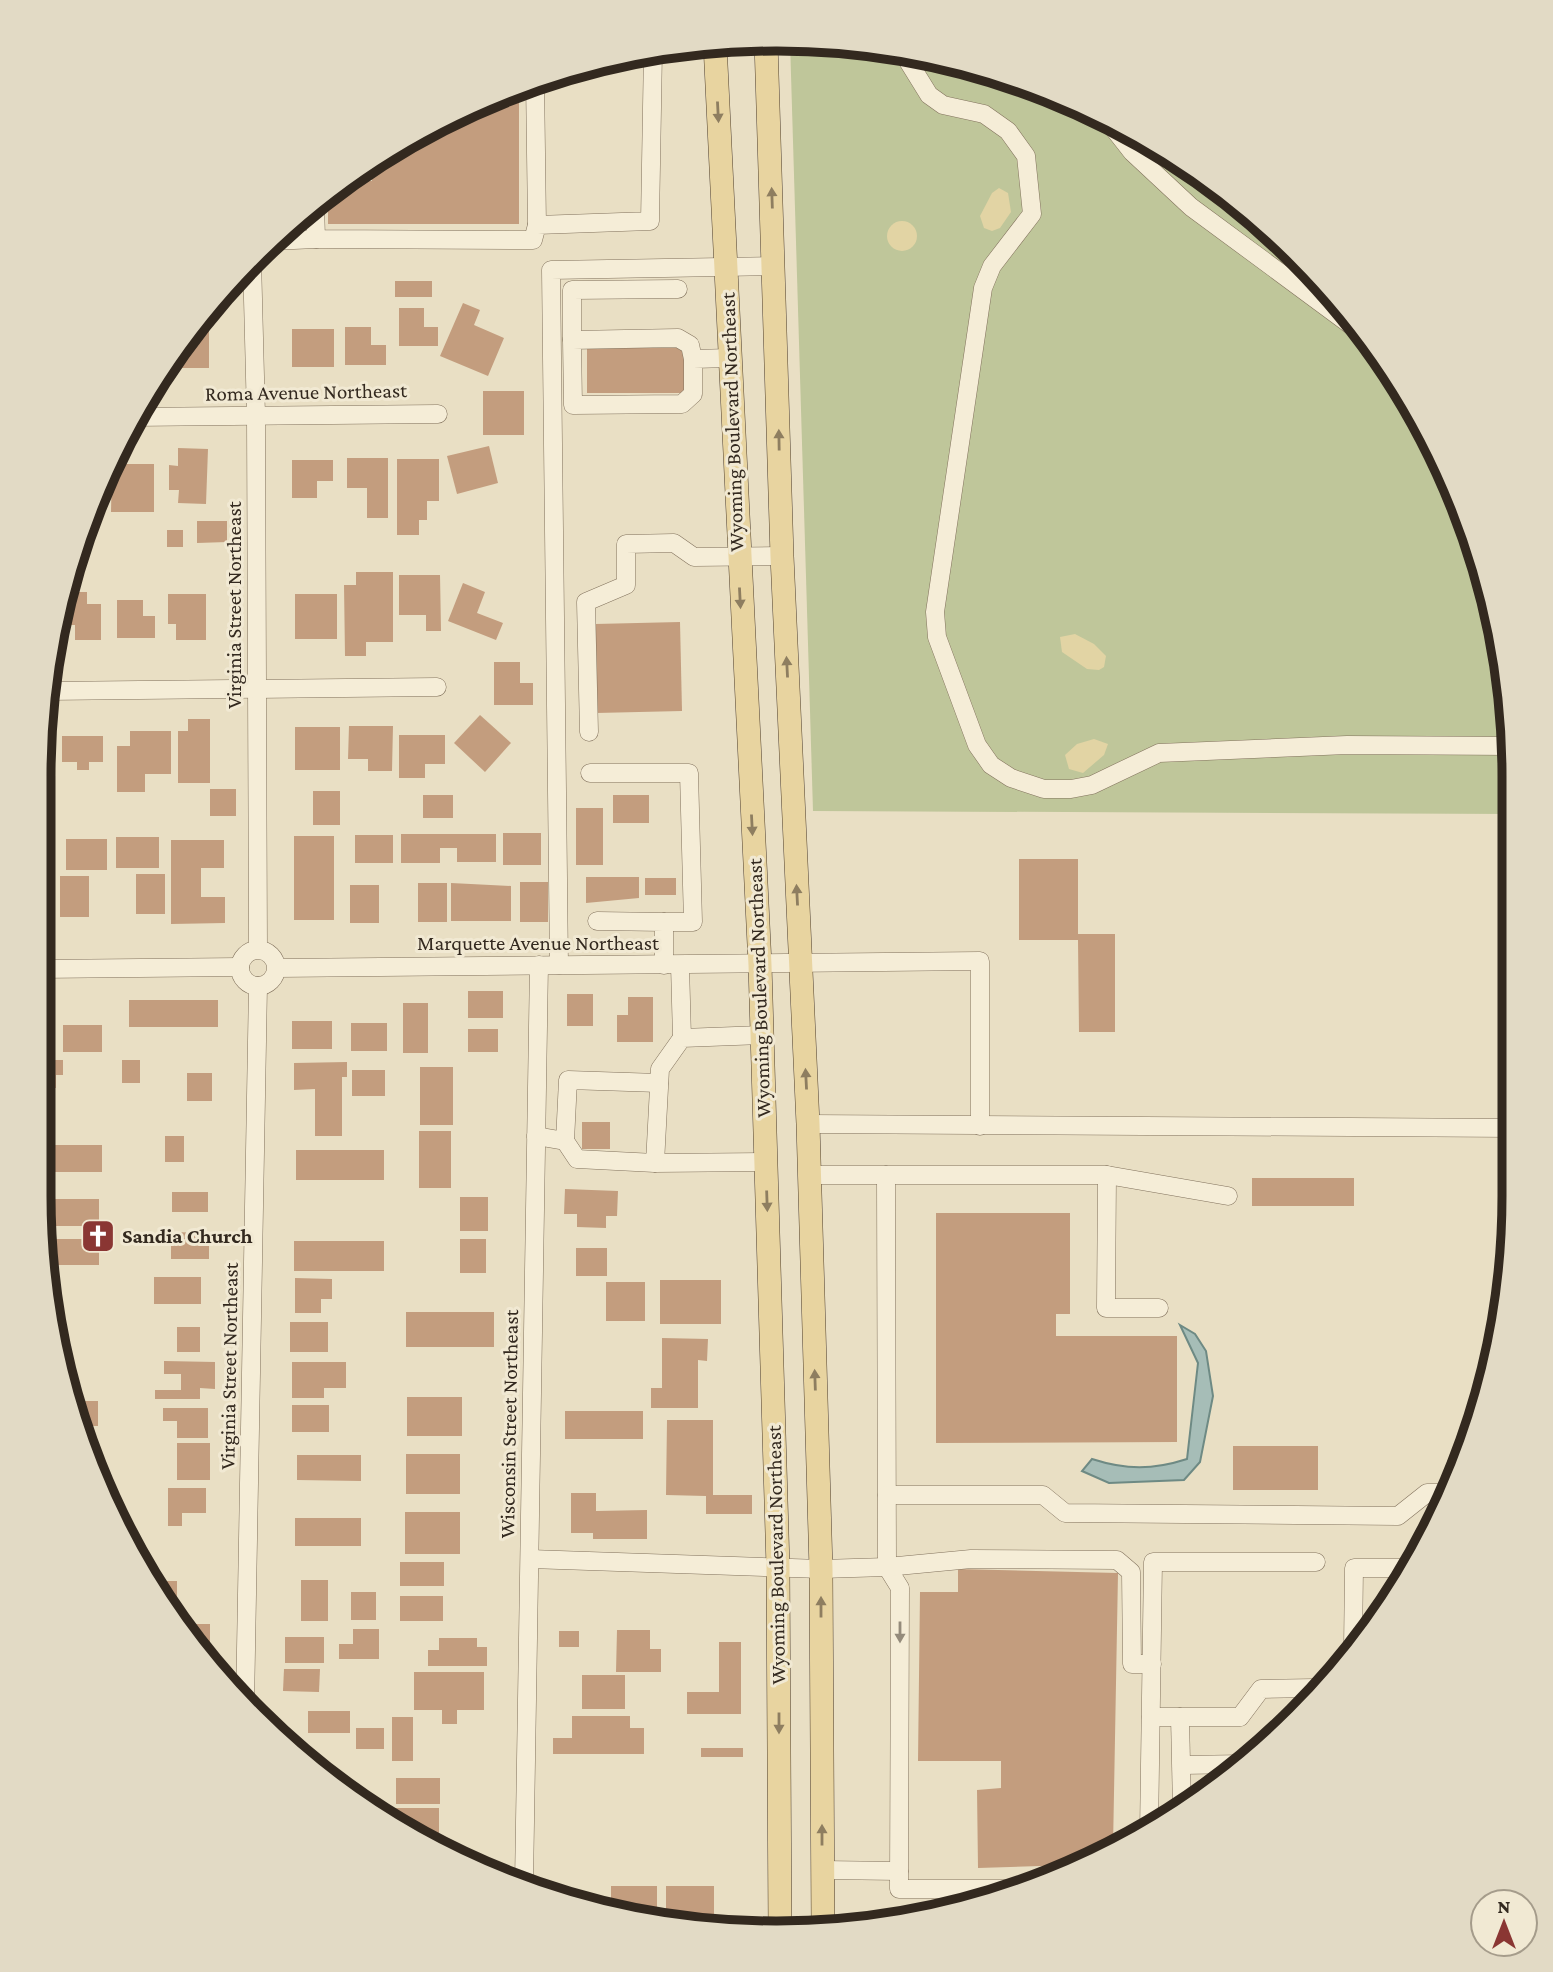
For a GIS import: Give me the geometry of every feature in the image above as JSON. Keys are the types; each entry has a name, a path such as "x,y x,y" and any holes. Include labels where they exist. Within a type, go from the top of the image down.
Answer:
{"main road":[{"name":"Wyoming Boulevard Northeast","path":"766,51 782,556 810,1175 821,1569 823,1920"},
{"name":"Wyoming Boulevard Northeast","path":"715,53 760,965 778,1567 780,1921"}],"street":[{"path":"537,225 650,221 653,62"},
{"path":"910,64 929,95 943,104 984,114 1008,131 1026,156 1031,193 1031,215 992,266 984,288 935,612 937,637 976,745 991,765 1026,784 1044,789 1071,789 1092,785 1159,753 1347,745 1501,746"},
{"path":"288,240 533,240 537,225 535,92"},
{"path":"1122,139 1132,152 1191,207 1334,312"},
{"path":"315,217 316,239"},
{"path":"559,965 551,270 774,266"},
{"name":"Virginia Street Northeast","path":"252,275 256,416 258,949"},
{"path":"572,340 678,338 690,345 693,359 693,394 681,404 573,405 572,340 572,290 678,289"},
{"path":"693,359 730,358"},
{"name":"Roma Avenue Northeast","path":"146,417 438,414"},
{"path":"589,732 586,602 626,584 626,544 674,543 694,557 782,556"},
{"path":"56,691 437,687"},
{"path":"590,773 689,773 693,922 597,920"},
{"path":"655,1163 660,1069 682,1038 664,922"},
{"path":"258,949 273,957 277,968 273,978 258,986 243,978 240,967 247,953 258,949"},
{"name":"Marquette Avenue Northeast","path":"277,968 980,961 980,1126"},
{"name":"Wisconsin Street Northeast","path":"524,1876 539,965"},
{"path":"51,970 240,967"},
{"name":"Virginia Street Northeast","path":"246,1691 258,986"},
{"path":"682,1038 762,1035"},
{"path":"659,1083 568,1080 565,1141 577,1159 655,1163 766,1162"},
{"path":"808,1124 1502,1128"},
{"path":"536,1136 565,1141"},
{"path":"810,1175 1107,1175 1228,1196"},
{"path":"886,1175 887,1567 900,1588 899,1889 990,1889"},
{"path":"1107,1175 1106,1308 1159,1308"},
{"path":"887,1495 1043,1495 1065,1513 1398,1516 1427,1493 1438,1493"},
{"path":"530,1559 821,1569 887,1567 971,1559 1117,1560 1131,1572 1132,1664 1152,1664"},
{"path":"1149,1818 1153,1562 1316,1562"},
{"path":"1353,1635 1354,1568 1399,1568"},
{"path":"1151,1717 1240,1717 1261,1689 1309,1688"},
{"path":"1180,1717 1182,1798"},
{"path":"1182,1765 1226,1764"},
{"path":"822,1870 899,1871"}],"green space":[{"path":"790,51 871,57 918,65 964,75 1054,106 1139,148 1180,173 1255,231 1290,263 1322,298 1380,373 1405,414 1447,499 1478,589 1496,682 1501,729 1502,814 813,811"}],"sand":[{"path":"999,188 1008,193 1011,212 1000,228 992,231 984,228 980,216 992,193"},
{"path":"902,221 908,222 916,230 916,242 908,250 902,251 896,250 888,242 887,236 888,230 896,222"},
{"path":"1075,634 1094,644 1106,656 1104,667 1099,670 1087,669 1062,652 1060,637"},
{"path":"1094,739 1108,744 1104,755 1083,773 1069,769 1065,755 1077,744"}],"water":[{"path":"1180,1325 1195,1334 1206,1351 1213,1396 1200,1462 1184,1480 1109,1483 1082,1471 1092,1459 1140,1467 1187,1459 1198,1363"}],"building":[{"path":"519,98 519,224 328,224 328,207 362,181 372,181 372,174 414,148"},
{"path":"395,281 432,281 432,297 395,297"},
{"path":"463,303 480,310 474,325 504,338 488,376 440,356"},
{"path":"399,308 424,308 424,327 438,327 438,346 399,346"},
{"path":"209,325 209,368 177,368"},
{"path":"345,327 371,327 371,345 386,345 386,365 345,365"},
{"path":"292,329 334,329 334,367 292,367"},
{"path":"587,348 684,348 684,393 587,393"},
{"path":"483,391 524,391 524,435 483,435"},
{"path":"489,446 498,483 457,494 447,456"},
{"path":"178,448 208,449 206,504 178,503 179,490 169,490 169,465 178,466"},
{"path":"347,458 388,458 388,518 367,518 367,488 347,488"},
{"path":"397,459 439,459 439,501 427,501 427,520 419,520 419,535 397,535"},
{"path":"292,460 333,460 333,481 317,481 317,498 292,498"},
{"path":"122,464 154,464 154,512 111,512 112,487"},
{"path":"197,521 227,521 227,542 197,543"},
{"path":"167,530 183,530 183,547 167,547"},
{"path":"356,572 393,572 393,642 366,642 366,656 345,656 344,585 356,585"},
{"path":"399,575 440,575 441,631 426,631 426,615 399,615"},
{"path":"463,583 485,592 477,613 503,623 496,640 448,621"},
{"path":"74,592 87,592 87,604 101,604 101,640 75,640 75,625 67,625"},
{"path":"168,594 206,594 206,640 176,640 176,624 168,624"},
{"path":"295,594 337,594 337,639 295,639"},
{"path":"117,600 143,600 143,616 155,616 155,638 117,638"},
{"path":"680,622 682,711 596,713 595,624"},
{"path":"494,662 520,662 520,683 533,683 533,705 494,705"},
{"path":"480,715 511,743 485,772 454,743"},
{"path":"188,719 210,719 210,783 178,783 178,731 188,731"},
{"path":"349,726 393,726 392,771 368,771 368,759 348,759"},
{"path":"295,727 340,727 340,770 295,770"},
{"path":"130,731 171,731 171,774 145,774 145,792 117,792 117,746 130,746"},
{"path":"399,735 445,735 445,764 425,764 425,778 399,778"},
{"path":"62,736 103,736 103,762 89,762 89,770 77,770 77,762 62,762"},
{"path":"210,789 236,789 236,816 210,816"},
{"path":"313,791 340,791 340,825 313,825"},
{"path":"423,795 453,795 453,818 423,818"},
{"path":"613,795 649,795 649,823 613,823"},
{"path":"576,808 603,808 603,865 576,865"},
{"path":"503,833 541,833 541,865 503,865"},
{"path":"401,834 496,834 496,862 457,862 457,848 440,848 440,863 401,863"},
{"path":"355,835 393,835 393,863 355,863"},
{"path":"294,836 334,836 334,920 294,920"},
{"path":"116,837 159,837 159,868 116,868"},
{"path":"66,839 107,839 107,870 66,870"},
{"path":"171,840 224,840 224,868 201,868 201,897 225,897 225,923 171,924"},
{"path":"1019,859 1078,859 1078,934 1115,934 1115,1032 1079,1032 1078,940 1019,940"},
{"path":"136,874 165,874 165,914 136,914"},
{"path":"60,876 89,876 89,917 60,917"},
{"path":"51,877 55,877 55,917 51,917"},
{"path":"586,877 639,877 639,898 586,903"},
{"path":"645,878 676,878 676,895 645,895"},
{"path":"520,882 548,882 548,922 520,922"},
{"path":"418,883 447,883 447,922 418,922"},
{"path":"451,883 511,886 511,921 451,921"},
{"path":"350,885 379,885 379,923 350,923"},
{"path":"468,991 503,991 503,1018 468,1018"},
{"path":"567,994 593,994 593,1026 567,1026"},
{"path":"628,997 653,997 653,1042 617,1042 617,1015 628,1015"},
{"path":"129,1000 218,1000 218,1027 129,1027"},
{"path":"403,1003 428,1003 428,1053 403,1053"},
{"path":"292,1021 332,1021 332,1049 292,1049"},
{"path":"351,1023 387,1023 387,1051 351,1051"},
{"path":"51,1025 55,1025 55,1052 51,1052"},
{"path":"63,1025 102,1025 102,1052 63,1052"},
{"path":"468,1029 498,1029 498,1052 468,1052"},
{"path":"51,1060 63,1060 63,1075 56,1075 56,1088 51,1088"},
{"path":"122,1060 140,1060 140,1083 122,1083"},
{"path":"347,1062 347,1077 342,1077 342,1136 315,1136 315,1089 294,1090 294,1063"},
{"path":"420,1067 453,1067 453,1125 420,1125"},
{"path":"352,1070 385,1070 385,1096 352,1096"},
{"path":"187,1073 212,1073 212,1101 187,1101"},
{"path":"582,1122 610,1122 610,1149 582,1149"},
{"path":"419,1131 451,1131 451,1188 419,1188"},
{"path":"165,1136 184,1136 184,1162 165,1162"},
{"path":"51,1145 102,1145 102,1172 51,1172"},
{"path":"296,1150 384,1150 384,1180 296,1180"},
{"path":"1252,1178 1354,1178 1354,1206 1252,1206"},
{"path":"565,1189 618,1191 617,1216 606,1216 606,1228 577,1227 577,1214 564,1214"},
{"path":"172,1192 208,1192 208,1212 172,1212"},
{"path":"460,1197 488,1197 488,1231 460,1231"},
{"path":"51,1199 99,1199 99,1226 52,1226"},
{"path":"936,1213 1070,1213 1070,1314 1056,1314 1056,1336 1177,1336 1177,1442 936,1443"},
{"path":"171,1232 209,1233 209,1259 171,1259"},
{"path":"56,1239 99,1239 99,1265 56,1265"},
{"path":"460,1239 486,1239 486,1273 460,1273"},
{"path":"294,1241 384,1241 384,1271 294,1271"},
{"path":"576,1248 607,1248 607,1276 576,1276"},
{"path":"154,1277 201,1277 201,1304 154,1304"},
{"path":"295,1278 332,1279 332,1299 321,1299 321,1313 295,1313"},
{"path":"660,1280 721,1280 721,1324 660,1324"},
{"path":"606,1282 645,1282 645,1321 606,1321"},
{"path":"406,1312 494,1312 494,1347 406,1347"},
{"path":"290,1322 328,1322 328,1352 290,1352"},
{"path":"177,1327 200,1327 200,1352 177,1352"},
{"path":"662,1338 708,1339 707,1361 698,1360 698,1408 651,1408 651,1388 662,1388"},
{"path":"164,1361 215,1362 215,1389 200,1388 200,1399 155,1399 155,1390 181,1390 181,1374 164,1374"},
{"path":"292,1362 346,1362 346,1388 324,1388 324,1398 292,1398"},
{"path":"407,1397 462,1397 462,1436 407,1436"},
{"path":"80,1401 98,1401 98,1426 88,1426"},
{"path":"292,1405 329,1405 329,1432 292,1432"},
{"path":"163,1408 208,1408 208,1438 177,1438 177,1421 163,1421"},
{"path":"565,1411 643,1411 643,1439 565,1439"},
{"path":"667,1420 713,1420 713,1495 752,1495 752,1514 706,1514 706,1496 666,1495"},
{"path":"177,1443 210,1443 210,1480 177,1480"},
{"path":"1233,1446 1318,1446 1318,1490 1233,1490"},
{"path":"406,1454 460,1454 460,1494 406,1494"},
{"path":"297,1455 361,1455 361,1481 297,1480"},
{"path":"168,1488 206,1488 206,1513 182,1513 182,1526 168,1526"},
{"path":"571,1493 596,1493 596,1511 647,1510 647,1539 593,1539 593,1533 571,1533"},
{"path":"405,1512 460,1512 460,1554 405,1554"},
{"path":"295,1518 361,1518 361,1546 295,1546"},
{"path":"400,1562 444,1562 444,1586 400,1586"},
{"path":"958,1569 1118,1573 1113,1838 1055,1866 978,1868 977,1790 1001,1788 1001,1761 918,1761 920,1592 958,1592"},
{"path":"301,1580 328,1580 328,1621 301,1621"},
{"path":"162,1581 177,1581 177,1604"},
{"path":"351,1592 376,1592 376,1620 351,1620"},
{"path":"400,1596 443,1596 443,1621 400,1621"},
{"path":"191,1624 210,1624 210,1648"},
{"path":"353,1629 379,1629 379,1659 339,1659 339,1644 353,1644"},
{"path":"617,1630 650,1630 650,1649 661,1649 661,1672 616,1672"},
{"path":"559,1631 579,1631 579,1647 559,1647"},
{"path":"285,1637 324,1637 324,1663 285,1663"},
{"path":"439,1638 477,1638 477,1647 487,1647 487,1666 428,1666 428,1650 439,1650"},
{"path":"719,1642 741,1642 741,1714 687,1714 687,1692 719,1692"},
{"path":"284,1669 320,1669 319,1692 283,1691"},
{"path":"414,1672 484,1672 484,1710 457,1710 457,1724 442,1724 442,1710 414,1710"},
{"path":"582,1675 625,1675 625,1709 582,1709"},
{"path":"308,1711 350,1711 350,1733 308,1733"},
{"path":"572,1716 630,1716 630,1728 644,1728 644,1754 553,1754 553,1738 572,1738"},
{"path":"392,1717 413,1717 413,1761 392,1761"},
{"path":"356,1728 384,1728 384,1749 356,1749"},
{"path":"701,1748 743,1748 743,1757 701,1757"},
{"path":"396,1778 440,1778 440,1804 396,1804"},
{"path":"395,1808 439,1808 439,1835 435,1835 395,1812"},
{"path":"611,1886 657,1886 657,1911 611,1902"},
{"path":"666,1886 714,1886 714,1918 666,1912"}],"place":[{"name":"Sandia Church","path":"98,1236"}]}
